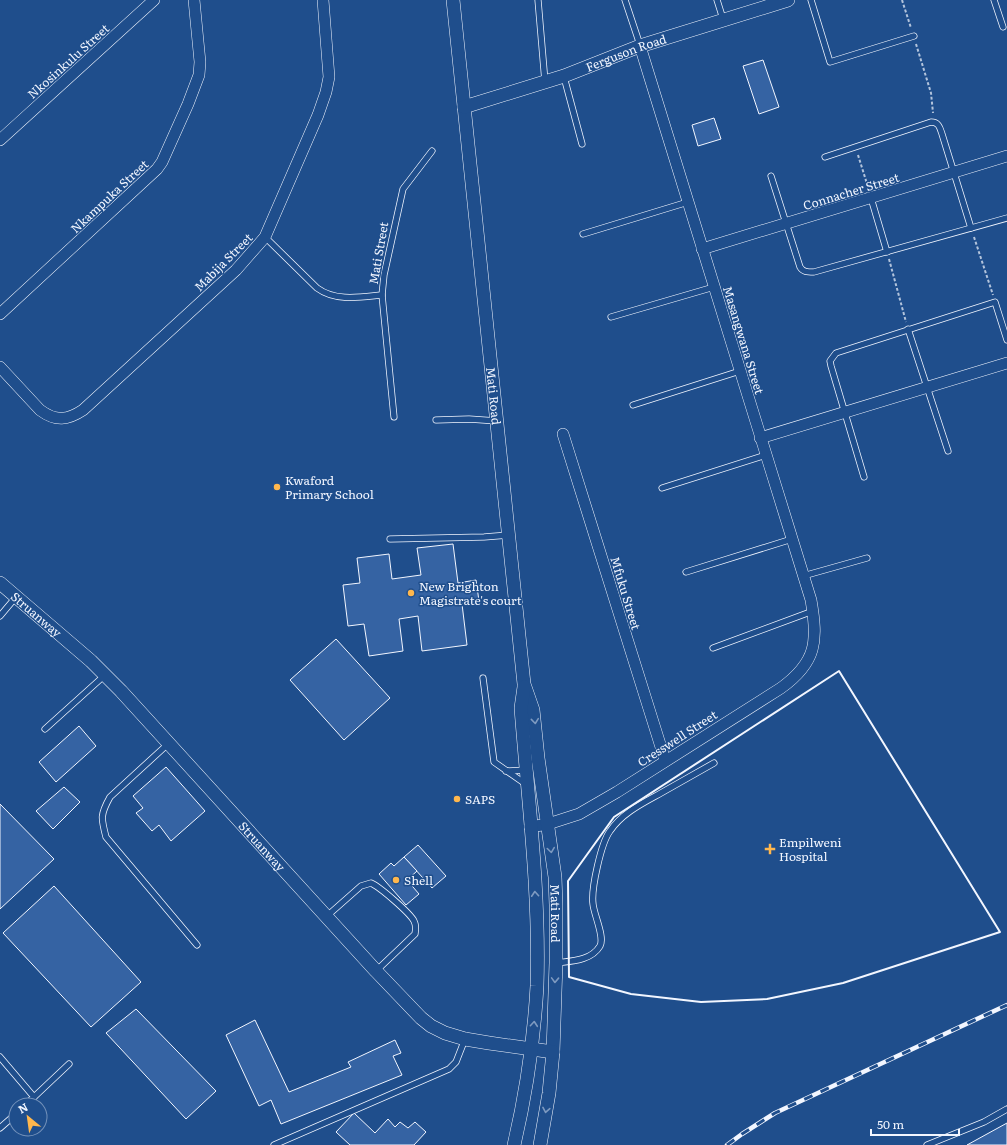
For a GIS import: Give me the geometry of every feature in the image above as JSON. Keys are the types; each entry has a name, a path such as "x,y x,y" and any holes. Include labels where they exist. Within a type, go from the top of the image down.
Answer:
{"street":[{"name":"Nkosinkulu Street","path":"0,140 154,0"},
{"name":"Nkampuka Street","path":"0,314 157,169 162,162 188,104 199,75 200,62 194,0"},
{"name":"Mabija Street","path":"0,367 40,410 50,417 63,419 75,415 83,410 236,270 265,237 318,115 328,83 323,0"},
{"name":"Mati Road","path":"453,0 524,684 521,708 536,901 537,987 531,1049 514,1145"},
{"name":"Ferguson Road","path":"464,107 564,76 640,46 788,0"},
{"name":"Masangwana Street","path":"640,46 811,600 813,611 814,642"},
{"name":"Connacher Street","path":"702,249 1007,156"},
{"path":"760,438 1007,363"},
{"name":"Mfuku Street","path":"563,434 665,760"},
{"name":"Struanway","path":"0,583 106,675 415,1013 426,1022 445,1033 465,1039 553,1052"},
{"name":"Cresswell Street","path":"530,827 548,824 579,814 617,792 794,679 805,666 811,654 814,642"},
{"name":"Mati Road","path":"524,684 533,710 555,877 556,963 553,1052 549,1093 540,1145"}],"lane":[{"path":"538,0 545,82"},
{"path":"625,0 640,46"},
{"path":"717,0 723,19"},
{"path":"811,0 830,62 914,36"},
{"path":"994,0 1003,27"},
{"path":"564,76 582,144"},
{"path":"825,157 935,122 940,126 971,228"},
{"name":"Mati Street","path":"394,417 382,295 384,275 403,189 432,151"},
{"path":"771,176 800,267 804,271 814,272 1007,218"},
{"path":"871,198 887,252"},
{"path":"583,234 688,202"},
{"path":"265,237 324,293 343,298 382,295"},
{"path":"611,317 714,287"},
{"path":"864,477 831,366 830,361 836,353 841,350 995,302 1007,340"},
{"path":"908,329 948,451"},
{"path":"633,405 740,371"},
{"path":"436,420 469,419 497,421"},
{"path":"662,488 766,456"},
{"path":"390,539 509,535"},
{"path":"686,572 792,540"},
{"path":"803,576 867,558"},
{"path":"0,616 17,597"},
{"path":"713,648 813,611"},
{"path":"45,729 106,675"},
{"path":"483,678 493,759 495,764 527,785"},
{"path":"169,743 110,797 104,808 101,820 106,837 198,945"},
{"path":"556,963 583,959 597,950 600,945 601,938 592,899 604,842 610,831 622,817 635,808 714,763"},
{"path":"506,771 540,769"},
{"path":"327,917 361,886 370,883 378,887 410,916 415,926 415,934 376,971"},
{"path":"274,1145 449,1069 456,1062 465,1039"},
{"path":"0,1057 34,1097 69,1064"},
{"path":"927,1145 984,1122 1007,1109"},
{"path":"0,1128 8,1121"}],"path":[{"path":"902,0 931,93 935,122"},
{"path":"855,147 871,198"},
{"path":"971,228 995,302"},
{"path":"887,252 908,329"}],"building":[{"path":"763,60 779,107 759,114 743,66"},
{"path":"714,118 721,139 698,146 692,125"},
{"name":"New Brighton Magistrate's court","path":"453,544 458,583 476,580 479,601 462,604 467,645 422,651 418,616 399,619 403,651 369,656 364,624 348,626 343,585 360,583 357,558 389,554 392,579 421,575 417,548"},
{"path":"336,639 390,698 344,740 290,680"},
{"path":"79,726 96,746 56,782 39,762"},
{"path":"166,767 205,811 171,841 159,825 152,831 136,813 143,808 133,796"},
{"path":"64,787 80,802 53,829 36,811"},
{"path":"0,804 54,859 0,909"},
{"path":"418,845 446,876 432,888 404,857"},
{"path":"404,857 417,871 407,880 419,894 406,905 379,874 391,863 394,866"},
{"path":"54,886 141,982 91,1027 3,933"},
{"path":"136,1009 216,1091 186,1119 106,1033"},
{"path":"255,1020 289,1092 351,1067 348,1062 395,1040 401,1053 393,1056 402,1075 281,1124 271,1100 259,1106 226,1035"},
{"path":"354,1113 375,1133 388,1119 395,1127 400,1122 408,1128 415,1122 426,1132 414,1145 350,1145 336,1132"},
{"path":"1007,1123 1007,1145 967,1145"}],"railway":[{"path":"727,1145 775,1113 1007,1005"}],"wall":[{"path":"839,671 1000,932 843,983 767,999 701,1002 631,994 569,977 568,881 614,817 839,671"}],"place":[{"name":"Kwaford Primary School","path":"277,487"},
{"name":"New Brighton Magistrate's court","path":"411,593"},
{"name":"SAPS","path":"457,799"},
{"name":"Empilweni Hospital","path":"770,849"},
{"name":"Shell","path":"396,880"}]}
